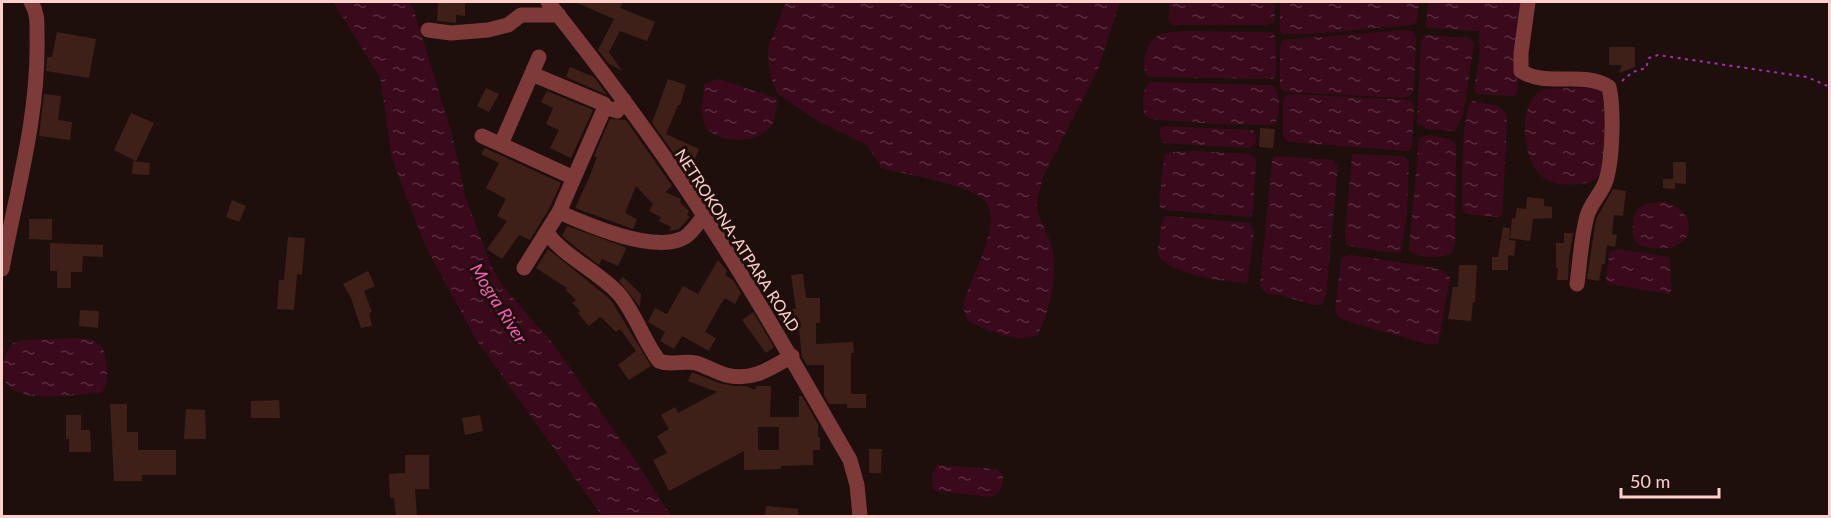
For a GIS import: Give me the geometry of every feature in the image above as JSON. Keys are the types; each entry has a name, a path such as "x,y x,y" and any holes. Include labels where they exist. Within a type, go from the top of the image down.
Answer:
{"street":[{"path":"2,269 20,187 33,98 37,32 36,10 31,2"},
{"name":"NETROKONA-ATPARA ROAD","path":"548,2 624,100 704,216 792,356 850,460 857,485 860,516"},
{"path":"1528,2 1521,53 1521,71 1531,78 1592,80 1604,84 1609,87 1612,102 1609,165 1605,183 1589,208 1577,284"},
{"path":"428,30 451,33 488,30 508,25 521,15 558,15"},
{"path":"501,144 539,57"},
{"path":"532,74 617,111 624,100"},
{"path":"524,268 559,212 605,107"},
{"path":"482,136 574,178"},
{"path":"559,212 613,234 654,242 682,239 704,216"},
{"path":"547,233 555,244 620,295 658,360 665,363 696,363 727,375 749,378 792,356"}],"path":[{"path":"1612,102 1624,78 1646,68 1649,58 1654,55 1801,76 1812,78 1830,87"}],"water":[{"name":"Mogra River","path":"333,2 409,2 413,8 452,134 466,199 492,268 504,288 550,340 635,460 671,516 602,516 475,338 425,245 392,159 380,77"},
{"path":"786,2 1120,2 1098,69 1043,177 1038,195 1038,211 1052,247 1054,274 1046,316 1038,335 1011,337 968,321 964,304 985,247 991,217 988,205 979,196 945,183 881,168 867,145 816,120 778,94 769,66 768,48"},
{"path":"1170,2 1272,2 1275,5 1274,22 1266,25 1173,25 1168,19"},
{"path":"1280,2 1419,2 1417,22 1410,25 1310,34 1282,34"},
{"path":"1428,2 1522,2 1517,93 1514,96 1477,94 1474,90 1480,52 1479,31 1429,28 1426,26"},
{"path":"1404,30 1414,32 1416,37 1414,88 1410,96 1404,98 1288,92 1283,91 1280,87 1282,40"},
{"path":"1183,31 1272,32 1275,37 1276,76 1272,79 1147,76 1144,59 1152,41 1164,33"},
{"path":"1423,36 1470,38 1474,43 1463,115 1455,131 1427,129 1417,123 1421,42"},
{"path":"718,79 776,98 778,101 774,119 766,131 758,136 737,140 726,139 709,130 702,113 704,84"},
{"path":"1150,82 1273,85 1279,99 1278,116 1274,125 1215,124 1150,119 1144,114 1143,101 1145,89"},
{"path":"1595,87 1603,93 1605,123 1606,143 1600,174 1592,181 1582,184 1561,184 1544,178 1530,159 1527,146 1525,132 1529,106 1535,96 1544,89"},
{"path":"1292,94 1410,100 1414,105 1412,147 1408,151 1289,142 1283,136 1283,101 1285,97"},
{"path":"1472,101 1498,106 1506,113 1502,215 1500,217 1466,214 1462,209 1464,135 1468,108"},
{"path":"1164,126 1252,130 1255,132 1256,143 1249,148 1164,143 1160,137 1160,129"},
{"path":"1430,135 1449,139 1456,145 1455,242 1452,252 1448,255 1424,257 1409,250 1419,138"},
{"path":"1195,151 1249,154 1256,159 1251,217 1164,210 1160,207 1165,154"},
{"path":"1352,154 1403,156 1409,161 1407,213 1401,253 1346,245"},
{"path":"1275,156 1333,160 1338,167 1326,294 1322,305 1268,294 1260,284 1272,160"},
{"path":"1662,202 1683,212 1688,220 1689,229 1686,237 1680,244 1669,248 1640,245 1633,235 1634,218 1638,209 1646,204"},
{"path":"1166,216 1249,223 1254,231 1248,281 1245,283 1213,279 1175,268 1166,263 1160,257 1158,250 1162,224"},
{"path":"1617,249 1670,257 1671,291 1669,294 1608,284 1606,278 1610,252"},
{"path":"1351,255 1444,271 1450,278 1438,344 1427,344 1339,317 1335,310 1341,260 1342,257"},
{"path":"78,338 93,340 103,348 107,378 101,393 60,396 29,395 16,391 7,384 3,364 6,353 13,343 23,340"},
{"path":"937,465 996,469 1003,475 1002,485 998,493 992,497 936,491 933,489 932,474"}],"building":[{"path":"438,2 465,2 465,16 456,15 456,23 437,21"},
{"path":"575,2 623,2 620,8 655,22 647,41 620,31 609,52 622,71 608,63 598,50 614,19"},
{"path":"57,32 96,39 89,78 46,71 47,57 52,57"},
{"path":"1609,47 1635,47 1635,67 1619,73 1622,65 1609,65"},
{"path":"570,67 594,77 607,95 566,77"},
{"path":"668,79 686,85 680,105 678,105 666,134 699,149 690,170 683,166 652,123"},
{"path":"486,88 499,94 489,112 477,106"},
{"path":"547,91 593,110 571,158 550,148 559,130 546,124 553,108 541,102"},
{"path":"44,94 61,96 58,120 72,122 70,140 39,136"},
{"path":"131,113 154,123 136,161 114,150"},
{"path":"610,119 626,120 672,186 665,192 681,199 680,202 689,211 687,215 690,217 679,229 669,230 671,227 659,221 661,217 649,211 653,204 636,186 625,213 637,219 633,229 575,208 589,178 597,157 594,156"},
{"path":"1260,128 1275,129 1273,148 1259,147"},
{"path":"485,148 561,183 550,207 530,240 519,235 502,259 487,249 507,221 497,216 506,199 486,188 499,163 481,154"},
{"path":"133,161 150,163 149,175 132,174"},
{"path":"1673,162 1686,162 1686,184 1675,183 1675,189 1663,188 1663,179 1673,179"},
{"path":"1613,189 1626,191 1623,216 1614,215 1612,234 1617,235 1615,247 1607,245 1605,264 1602,264 1599,281 1587,279 1596,219"},
{"path":"1527,197 1544,199 1544,206 1552,207 1552,218 1533,219 1530,241 1510,238 1512,218 1515,219 1517,208 1526,209"},
{"path":"232,200 246,206 239,222 226,217"},
{"path":"29,219 52,219 52,240 29,239"},
{"path":"567,226 625,247 618,266 602,259 599,265 578,249 562,236"},
{"path":"1503,227 1510,228 1509,240 1516,241 1514,256 1508,255 1508,270 1492,270 1492,257 1498,257"},
{"path":"1564,233 1573,233 1568,280 1557,280 1556,243 1564,243"},
{"path":"288,237 305,238 302,275 297,274 294,310 277,309 279,280 284,280"},
{"path":"50,243 103,245 103,257 83,256 82,272 71,272 71,288 57,288 57,271 50,271"},
{"path":"548,249 611,300 651,366 629,380 618,365 636,351 620,329 616,332 602,318 600,317 589,326 572,303 576,300 566,290 567,288 536,268"},
{"path":"718,260 727,271 725,275 733,280 741,293 735,304 725,298 705,332 716,338 709,351 682,336 674,349 660,341 665,332 648,322 655,308 667,314 683,286 698,294"},
{"path":"1459,265 1477,265 1475,302 1473,302 1471,321 1448,319 1453,287 1458,287"},
{"path":"368,271 375,286 364,291 372,312 369,313 372,326 361,328 351,298 343,284"},
{"path":"803,274 806,298 820,298 820,323 816,323 816,344 853,342 851,394 866,394 866,408 847,408 847,404 829,404 824,395 824,365 807,365 802,357 799,329 791,335 791,321 781,321 776,314 776,309 796,309 791,275"},
{"path":"623,277 641,294 640,307 619,281"},
{"path":"80,310 99,311 98,328 79,326"},
{"path":"753,312 774,347 766,353 742,320"},
{"path":"692,372 719,383 746,386 755,390 756,386 771,386 770,417 799,417 799,396 802,396 818,424 820,450 813,450 813,465 744,470 744,451 669,491 653,460 667,453 657,436 669,429 661,415 675,407 678,413 717,392 688,381","holes":["758,427 779,427 779,450 758,450"]},
{"path":"279,400 280,418 251,418 251,401"},
{"path":"110,404 127,404 127,432 138,432 138,450 176,450 176,475 142,475 142,481 114,481"},
{"path":"186,409 205,410 206,439 184,439"},
{"path":"66,415 81,415 81,430 90,430 91,452 69,452 69,439 66,439"},
{"path":"480,415 483,431 465,435 462,418"},
{"path":"869,449 882,449 881,473 869,473"},
{"path":"405,455 429,455 429,489 415,489 417,516 396,516 394,498 390,498 389,474 405,473"},
{"path":"766,506 798,509 798,516 765,516"}]}
